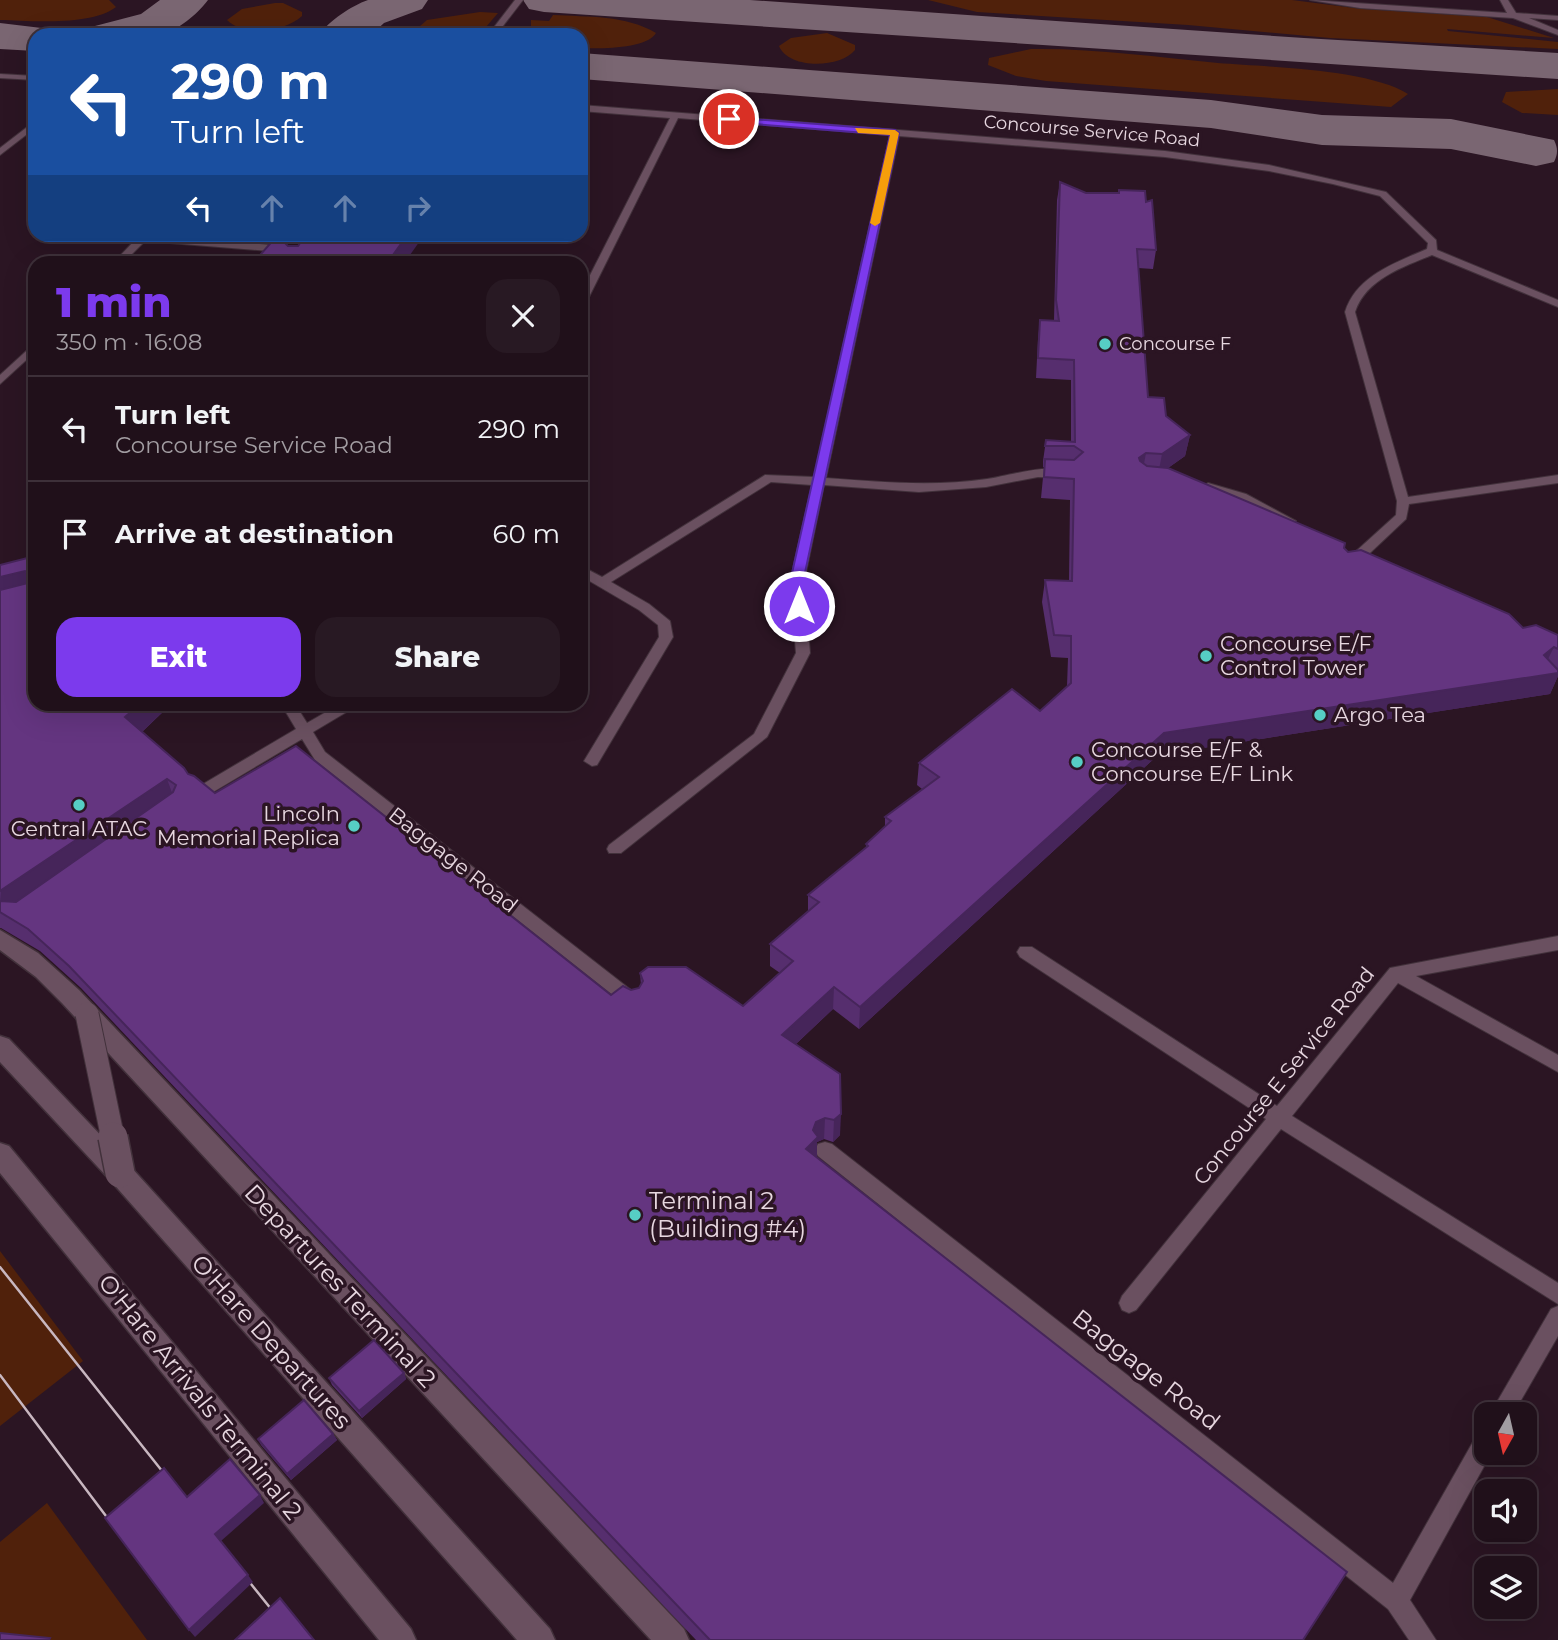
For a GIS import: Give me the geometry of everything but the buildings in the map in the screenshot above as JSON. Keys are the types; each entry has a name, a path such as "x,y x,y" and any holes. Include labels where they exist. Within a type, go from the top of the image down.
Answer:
{"street":[{"name":"Departures Terminal 2","path":"0,939 22,951 87,1014 673,1640"},
{"path":"87,1014 120,1173"},
{"name":"O'Hare Departures","path":"0,1046 120,1173 539,1640"},
{"name":"O'Hare Arrivals Terminal 2","path":"0,1154 400,1640"}],"lane":[{"path":"497,28 519,0"},
{"path":"1314,0 1385,8 1558,18"},
{"path":"1504,0 1511,14 1558,33"},
{"path":"1529,8 1535,16 1558,25"},
{"path":"0,76 28,78"},
{"name":"Concourse Service Road","path":"588,109 1179,156 1312,176 1383,194 1433,242 1433,251"},
{"path":"588,289 675,115"},
{"path":"0,152 28,130"},
{"path":"615,849 760,737 803,653 797,582 895,133"},
{"path":"125,256 139,242"},
{"path":"214,242 282,248 300,253 301,256"},
{"path":"1346,568 1402,516 1403,501 1350,312 1352,299 1359,290 1433,251 1558,304"},
{"path":"0,382 28,353"},
{"path":"602,582 768,478 919,488 986,483 1038,473 1071,474"},
{"path":"1403,501 1558,479"},
{"path":"1192,484 1242,497 1301,527"},
{"path":"588,574 644,607 665,624 666,637 592,761"},
{"name":"Baggage Road","path":"293,711 320,756 634,1002"},
{"path":"203,791 338,711"},
{"name":"Concourse E Service Road","path":"1129,1303 1396,973 1558,943"},
{"path":"1026,951 1280,1118 1558,1293"},
{"path":"1396,973 1558,1064"},
{"name":"Baggage Road","path":"825,1150 1396,1601 1424,1640"},
{"path":"1508,1402 1558,1316"},
{"path":"1396,1601 1474,1462"}],"shaded area":[{"path":"0,0 109,0 116,7 105,13 77,20 0,20"},
{"path":"928,0 1292,0 1362,9 1487,17 1554,38 1447,29 1558,42 1558,49 1330,38 1188,25 977,12"},
{"path":"283,3 302,12 302,16 279,28 242,28 227,20 242,9"},
{"path":"480,12 498,13 485,28 419,27 427,20"},
{"path":"553,15 593,17 632,23 656,33 651,38 633,45 588,48 588,28 530,28 531,20 549,21"},
{"path":"827,33 855,45 855,50 839,60 816,64 793,59 779,46 791,38"},
{"path":"1031,49 1101,51 1344,74 1369,79 1408,94 1391,107 1046,81 1016,76 988,65 989,58"},
{"path":"1558,89 1558,115 1522,113 1502,102 1506,92"},
{"path":"0,1251 83,1361 0,1426"},
{"path":"47,1503 147,1640 0,1640 0,1542"}],"taxiway":[{"path":"137,28 156,23 187,0"},
{"path":"353,28 369,14 407,0"},
{"path":"544,0 1558,66"},
{"path":"0,36 28,38"},
{"path":"588,67 1211,114 1322,130 1451,134 1536,151"}],"tram line":[{"path":"0,1267 174,1486"},
{"path":"0,1375 118,1532"},
{"path":"239,1569 296,1640"}],"slow traffic":[{"path":"858,130 895,133 875,223"}],"place":[{"name":"Concourse F","path":"1105,344"},
{"name":"Concourse E/F Control Tower","path":"1206,656"},
{"name":"Argo Tea","path":"1320,715"},
{"name":"Concourse E/F & Concourse E/F Link","path":"1077,762"},
{"name":"Central ATAC","path":"79,805"},
{"name":"Lincoln Memorial Replica","path":"354,826"},
{"name":"Terminal 2 (Building #4)","path":"635,1215"}],"route":[{"path":"729,119 895,133 797,582 799,606"}]}
